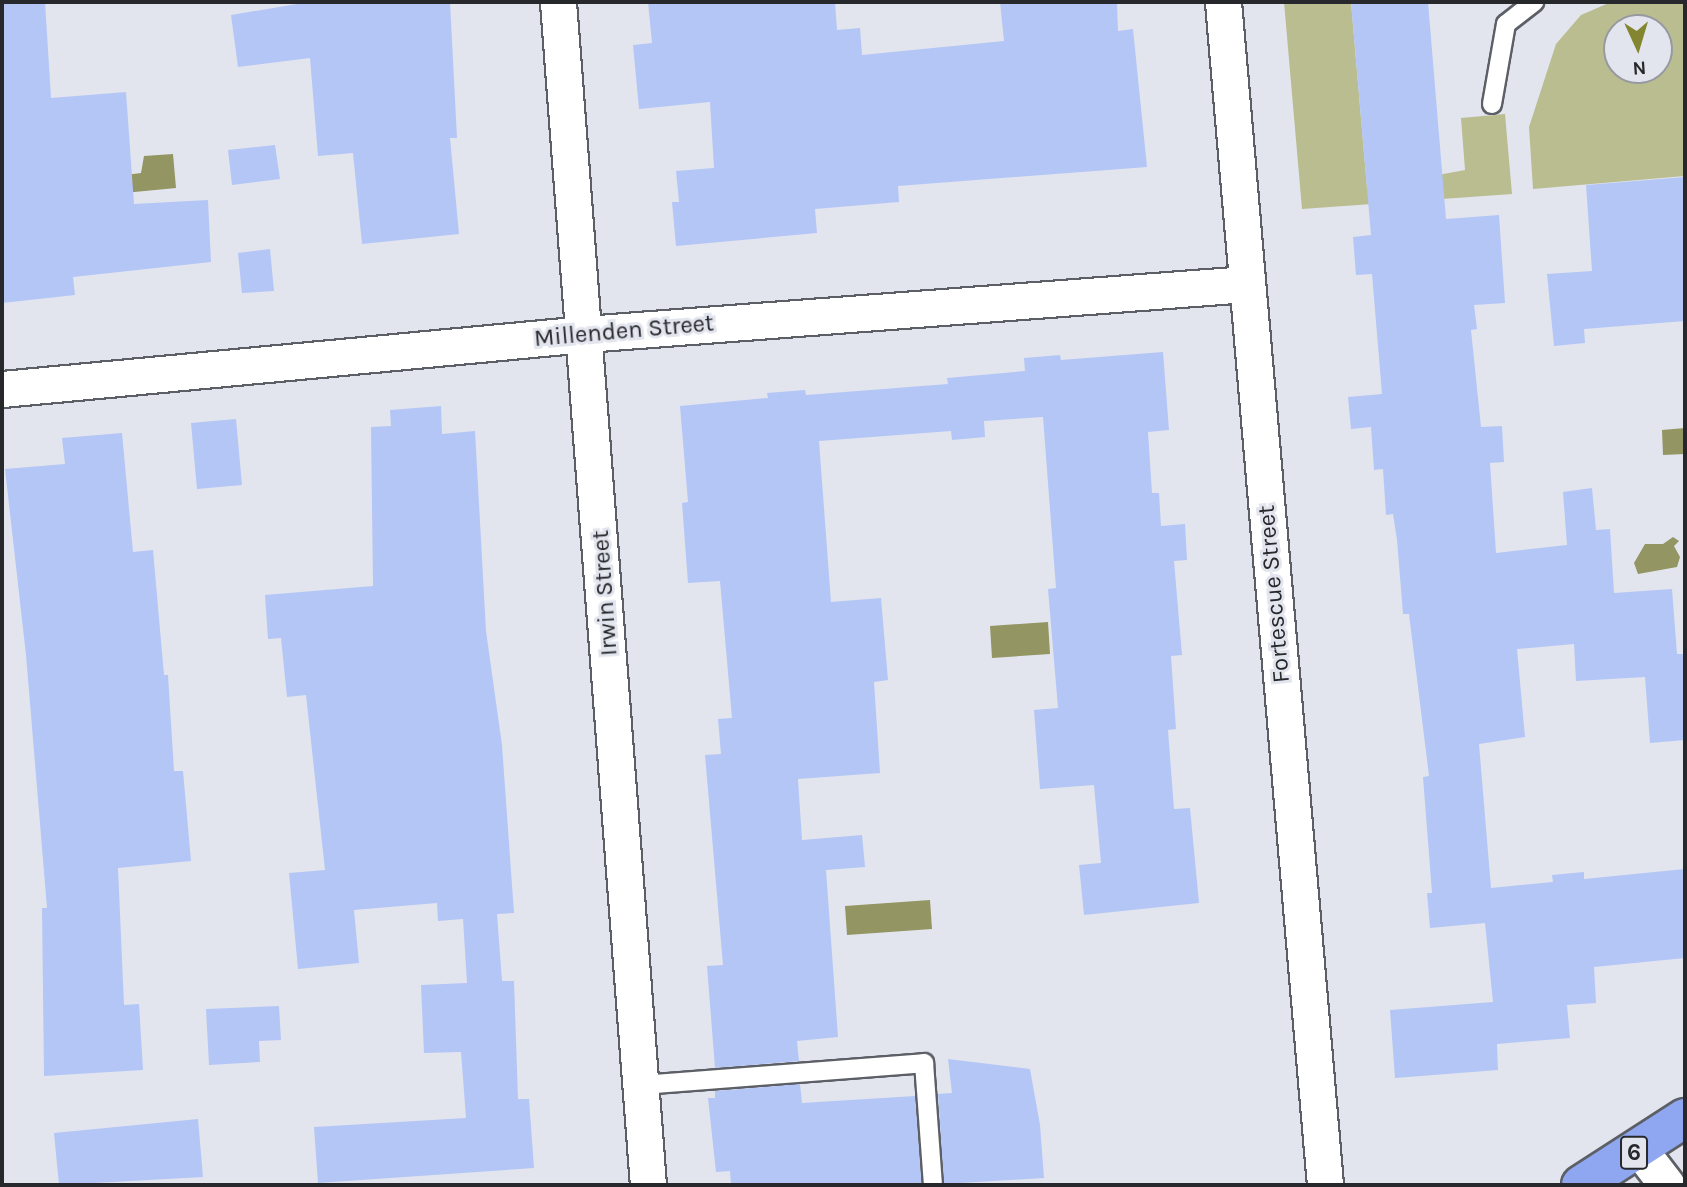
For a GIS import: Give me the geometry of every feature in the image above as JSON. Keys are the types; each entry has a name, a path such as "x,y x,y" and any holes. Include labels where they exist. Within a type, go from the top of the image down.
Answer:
{"highway":[{"name":"6","path":"1581,1185 1640,1150 1685,1118"}],"street":[{"name":"Irwin Street","path":"558,2 648,1185"},
{"name":"Fortescue Street","path":"1223,2 1325,1185"},
{"name":"Millenden Street","path":"2,389 585,334 1247,284"},
{"path":"1640,1150 1667,1185"}],"lane":[{"path":"1492,104 1506,24 1534,2"},
{"path":"641,1085 923,1063 933,1185"}],"shaded area":[{"path":"1284,2 1351,2 1367,188 1465,170 1461,118 1505,114 1512,194 1302,209"},
{"path":"1611,2 1685,2 1685,176 1533,189 1529,127 1556,44 1581,15"},
{"path":"173,154 176,188 103,195 103,178 141,173 144,156"},
{"path":"1685,428 1685,454 1663,455 1662,430"},
{"path":"1673,537 1679,541 1674,546 1680,557 1677,567 1638,574 1634,563 1645,544 1663,544"},
{"path":"1048,622 1050,654 992,658 990,626"},
{"path":"930,900 932,929 847,935 845,906"}],"building":[{"path":"2,2 45,2 51,98 126,92 134,204 208,200 211,262 73,277 75,295 2,303"},
{"path":"309,2 450,2 457,138 450,138 459,234 362,244 353,153 318,156 310,58 238,67 231,15"},
{"path":"648,2 835,2 837,30 860,28 862,55 1004,41 1000,2 1117,2 1118,31 1133,29 1147,167 898,186 899,202 815,209 817,233 676,246 672,202 679,202 676,171 714,168 710,102 639,109 633,45 652,43"},
{"path":"1351,2 1428,2 1446,219 1499,215 1505,303 1474,305 1477,329 1471,330 1481,427 1502,426 1504,462 1490,463 1496,553 1567,545 1563,492 1592,488 1596,530 1610,529 1614,593 1672,589 1677,654 1685,654 1685,740 1650,743 1645,677 1576,681 1574,644 1517,649 1525,737 1479,744 1491,888 1553,882 1552,875 1584,872 1584,879 1685,869 1685,958 1594,967 1596,1003 1567,1005 1570,1038 1497,1044 1498,1070 1395,1078 1390,1010 1493,1002 1485,923 1430,928 1427,893 1432,893 1423,777 1429,776 1409,614 1403,614 1393,514 1386,515 1383,469 1374,470 1371,427 1351,429 1348,397 1382,394 1372,274 1356,275 1353,237 1371,235"},
{"path":"275,145 280,179 232,185 228,150"},
{"path":"1685,177 1685,321 1584,329 1585,343 1554,346 1547,274 1592,271 1586,185"},
{"path":"270,249 274,291 242,293 238,253"},
{"path":"1163,352 1169,430 1148,432 1152,493 1159,493 1161,526 1185,524 1187,560 1174,561 1182,655 1171,656 1176,729 1168,730 1174,809 1190,808 1199,903 1084,915 1079,865 1101,863 1094,785 1040,789 1034,710 1058,708 1048,589 1056,588 1043,417 984,421 985,437 952,440 951,431 819,441 831,602 881,598 888,680 874,682 880,773 798,779 802,840 862,835 865,867 826,870 838,1037 797,1041 799,1061 715,1068 707,966 723,965 705,755 721,754 718,719 732,718 720,581 688,583 682,503 688,502 680,406 768,398 767,393 805,390 806,395 948,384 947,378 1025,371 1024,358 1060,355 1061,360"},
{"path":"441,406 442,434 475,431 486,631 502,745 514,913 497,914 502,981 514,981 518,1099 529,1099 534,1168 318,1183 314,1127 466,1118 461,1052 424,1053 421,985 467,983 463,919 438,921 437,903 354,910 359,963 298,969 289,873 325,870 306,695 287,697 281,638 268,639 265,595 373,586 371,427 391,426 390,410"},
{"path":"236,419 242,485 197,489 191,423"},
{"path":"122,433 133,552 153,550 164,675 168,675 174,771 183,771 191,861 118,868 124,1005 139,1004 143,1070 44,1076 42,908 47,908 26,655 5,469 65,464 62,438"},
{"path":"279,1006 281,1040 259,1041 260,1062 209,1065 206,1009"},
{"path":"948,1059 1030,1069 1040,1125 1044,1178 944,1184 938,1094 952,1093"},
{"path":"800,1084 802,1103 915,1096 922,1185 731,1185 730,1171 716,1172 708,1098 715,1098 715,1091"},
{"path":"198,1119 203,1177 59,1185 54,1133"}]}
